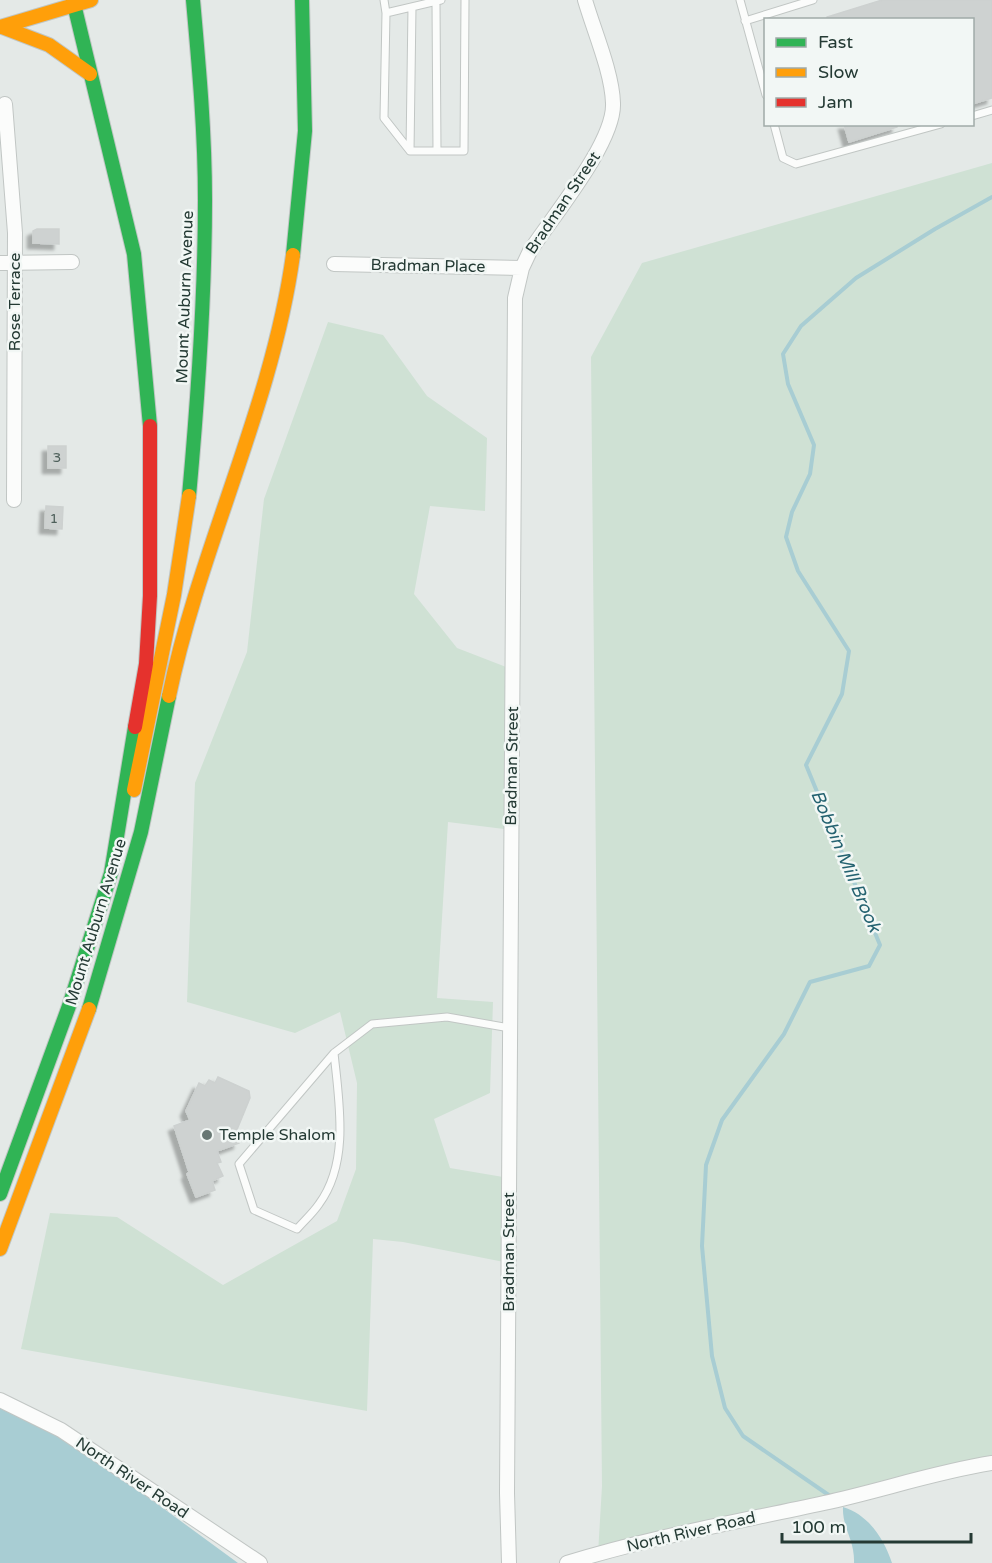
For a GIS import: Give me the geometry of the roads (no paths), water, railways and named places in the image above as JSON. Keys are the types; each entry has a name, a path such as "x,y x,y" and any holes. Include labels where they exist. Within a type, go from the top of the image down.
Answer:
{"main road":[{"path":"1,24 74,2 91,0"},
{"name":"Mount Auburn Avenue","path":"0,1194 94,933 144,750 176,593 186,525 201,355 206,184 193,0"},
{"path":"170,699 180,649 214,531 263,389 289,281 298,216 308,94 302,0"},
{"path":"74,2 134,254 147,371 152,476 150,596 146,664 111,873"},
{"path":"1,24 57,47 90,74"},
{"name":"Mount Auburn Avenue","path":"0,1249 81,1029 122,903 150,796 170,699 176,593"}],"street":[{"name":"Bradman Street","path":"509,1563 507,1493 515,627 515,298 522,268 530,251 601,145 611,125 614,104 612,90 585,0"},
{"name":"Rose Terrace","path":"5,104 15,263 14,500"},
{"path":"0,263 72,262"},
{"name":"Bradman Place","path":"334,264 522,268"},
{"name":"North River Road","path":"0,1400 61,1430 260,1563"},
{"name":"North River Road","path":"567,1563 677,1533 825,1503 992,1463"}],"lane":[{"path":"384,0 386,13 384,118 410,151"},
{"path":"410,151 464,151 465,0"},
{"path":"741,0 764,92"},
{"path":"745,21 813,0"},
{"path":"386,13 439,1 437,151"},
{"path":"410,151 412,8"},
{"path":"974,115 992,110"},
{"path":"775,126 783,158 796,164 934,126"},
{"path":"334,1053 340,1110 340,1156 320,1203 297,1229 254,1210 239,1164 334,1053 372,1024 447,1017 510,1028"}],"water":[{"path":"0,1408 26,1416 81,1448 238,1563 0,1563"},
{"path":"843,1507 868,1522 885,1545 892,1563 854,1563 853,1548 844,1521"}],"waterway":[{"name":"Bobbin Mill Brook","path":"833,1498 743,1436 725,1408 712,1356 702,1246 706,1165 722,1120 784,1034 810,982 869,966 880,945 806,765 842,694 849,651 798,571 786,537 792,512 810,474 814,445 788,384 783,354 801,326 856,278 992,197"}],"place":[{"name":"Temple Shalom","path":"207,1135"}]}
